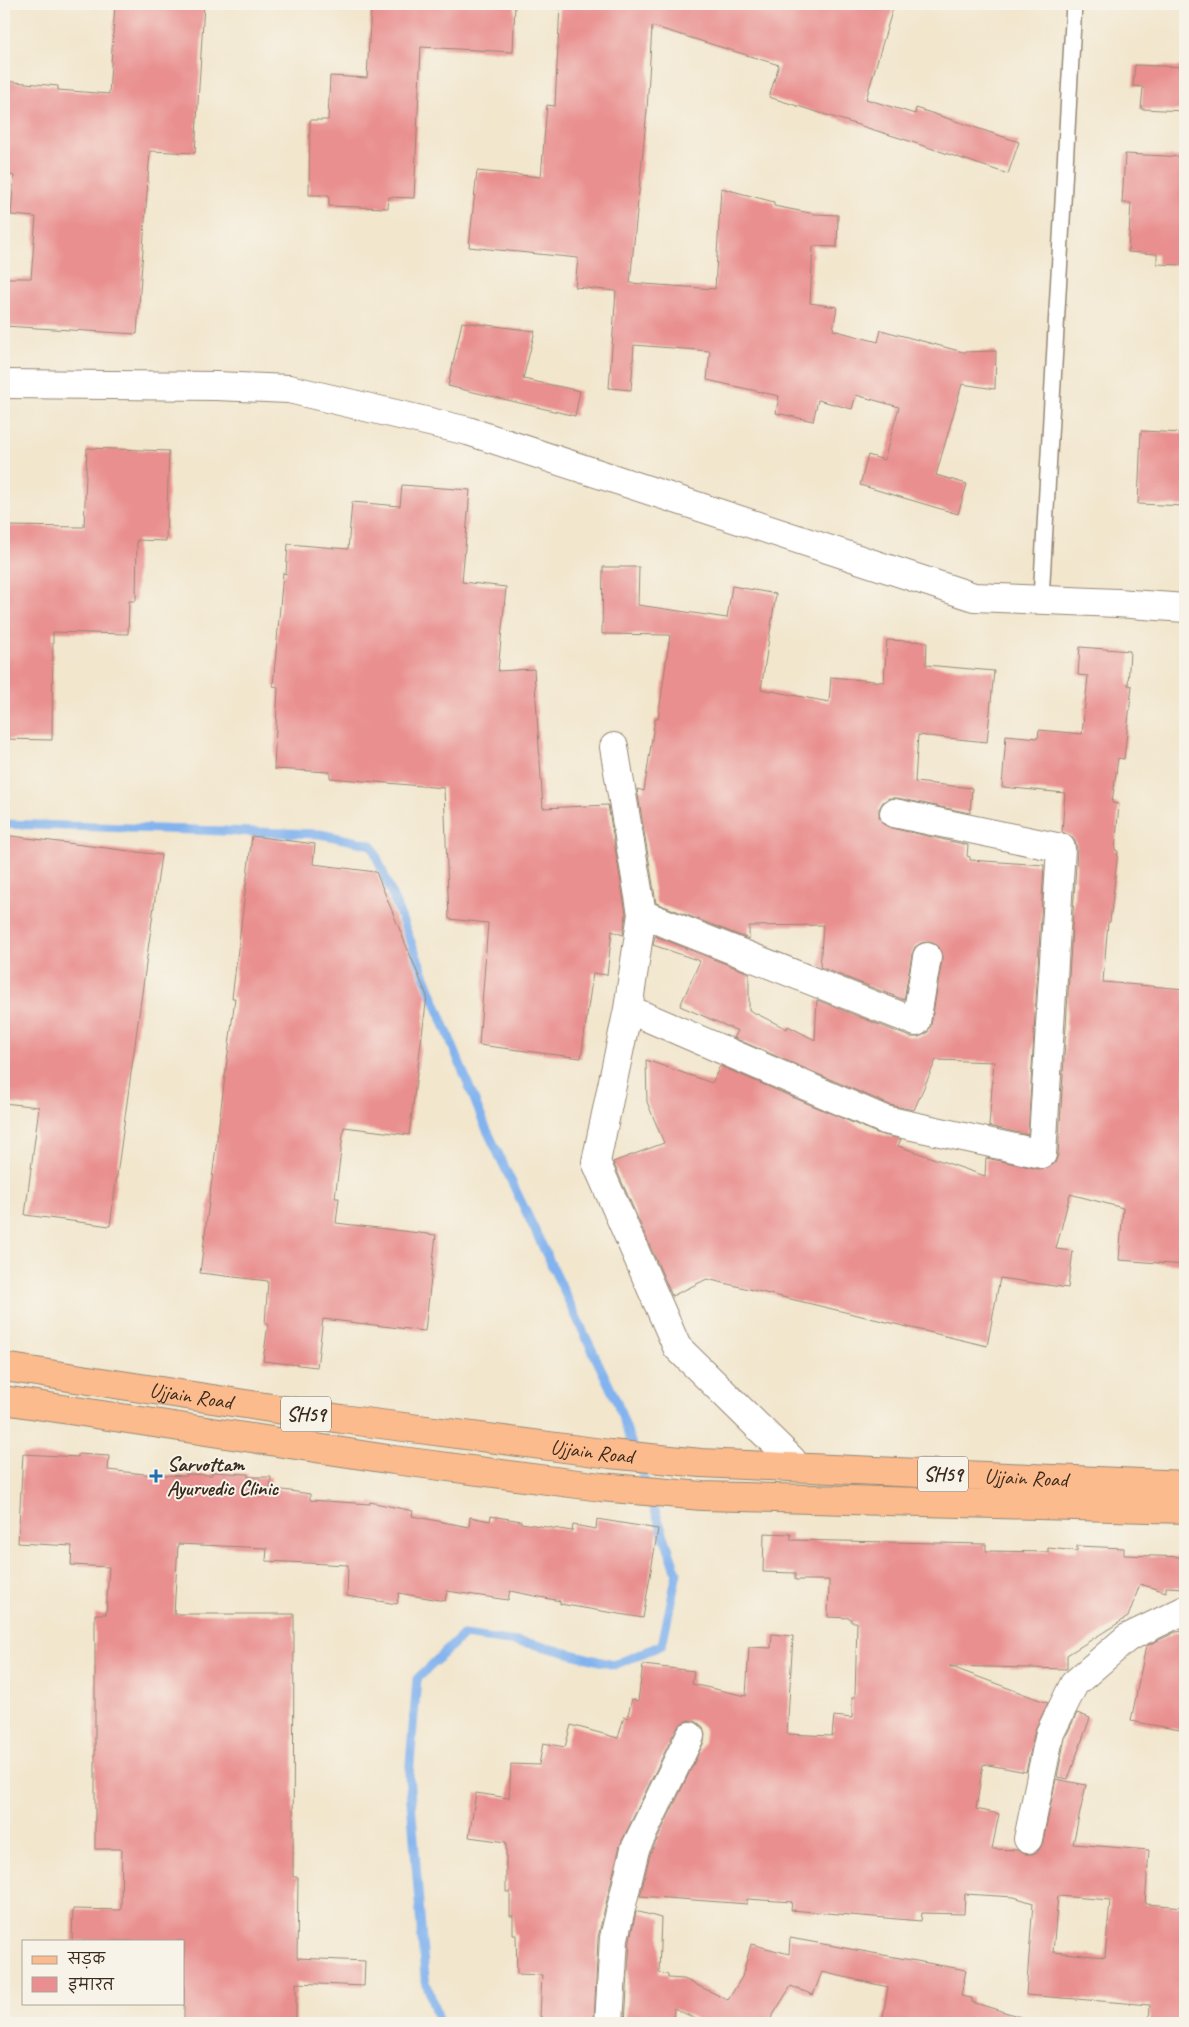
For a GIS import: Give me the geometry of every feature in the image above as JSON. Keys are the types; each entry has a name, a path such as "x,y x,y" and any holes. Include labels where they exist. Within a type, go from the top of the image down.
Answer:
{"main road":[{"name":"Ujjain Road","path":"4,1367 342,1419 610,1454 701,1463 1185,1485"},
{"name":"Ujjain Road","path":"4,1400 394,1460 601,1487 702,1496 1185,1509"}],"street":[{"path":"4,384 216,386 289,389 468,431 974,597 1185,608"},
{"path":"614,746 642,914 628,1009 596,1162 677,1347 792,1460 794,1467"},
{"path":"628,1009 885,1120 1042,1154 1061,848 894,814"},
{"path":"642,914 916,1022 927,957"},
{"path":"1028,1839 1050,1733 1074,1684 1126,1638 1185,1610"},
{"path":"609,2023 614,1938 636,1849 690,1736"}],"lane":[{"path":"1041,599 1074,4"}],"building":[{"path":"115,4 204,4 195,153 150,151 137,334 4,326 4,278 31,278 36,217 11,215 14,176 10,175 10,172 4,171 4,81 58,86 58,90 109,94"},
{"path":"371,4 515,4 513,52 421,47 414,198 389,197 388,208 329,206 329,195 309,195 310,120 328,120 330,76 367,78"},
{"path":"560,4 878,4 893,8 866,99 915,114 916,108 1019,142 1008,174 769,97 779,65 652,26 647,110 630,283 715,289 721,188 774,202 774,206 815,214 838,215 837,247 813,246 810,303 837,307 833,330 878,342 881,330 963,352 996,351 995,389 962,384 936,475 967,484 958,514 860,485 868,455 884,460 899,407 856,395 852,409 818,400 813,421 776,413 779,396 707,380 710,351 634,345 631,390 609,388 616,291 575,287 578,258 469,247 477,171 541,177 547,105 555,106"},
{"path":"1135,65 1185,67 1185,111 1141,109 1143,87 1133,86"},
{"path":"1125,154 1185,157 1184,265 1157,264 1157,254 1128,252 1131,203 1122,203"},
{"path":"462,322 535,331 523,379 580,391 575,416 448,386"},
{"path":"1141,431 1185,433 1185,506 1138,504"},
{"path":"87,448 169,451 166,541 137,540 136,601 129,601 128,634 53,632 52,740 4,739 4,526 84,527"},
{"path":"402,485 470,490 462,582 506,587 498,671 534,669 543,808 608,805 626,914 623,935 612,931 607,975 593,973 581,1058 479,1045 488,923 449,919 444,788 330,778 330,772 274,769 278,687 273,686 283,573 286,574 288,544 348,549 352,502 400,506"},
{"path":"603,567 639,567 638,605 727,618 732,586 776,594 761,689 829,702 831,677 884,682 887,640 927,642 926,665 994,671 987,742 918,735 915,782 972,788 970,813 889,798 883,802 879,809 879,817 883,824 891,828 968,845 967,856 970,857 970,860 1044,865 1028,1135 989,1126 994,1062 936,1060 914,1110 890,1105 734,1038 738,1031 680,1006 700,961 653,945 655,936 749,973 749,1010 787,1029 788,1026 815,1040 817,1000 910,1037 919,1037 927,1033 931,1025 942,952 937,945 930,942 921,943 915,947 912,954 904,1000 820,967 823,925 749,926 749,939 656,903 637,789 644,791 655,719 658,719 670,635 602,634"},
{"path":"1080,647 1130,651 1128,685 1132,686 1124,759 1118,758 1112,803 1119,804 1115,850 1118,851 1110,922 1108,922 1103,982 1185,989 1185,1265 1119,1260 1123,1208 1070,1194 1056,1249 1073,1251 1068,1288 1000,1278 987,1346 707,1279 672,1296 613,1162 664,1143 647,1102 646,1060 712,1083 720,1066 879,1134 901,1139 898,1146 985,1176 986,1158 1039,1169 1048,1168 1055,1163 1058,1155 1077,849 1075,841 1071,836 1062,832 1065,793 1002,787 1006,735 1038,738 1039,730 1082,734 1088,676 1078,675"},
{"path":"4,835 161,855 110,1226 25,1215 39,1107 4,1103"},
{"path":"252,836 315,844 313,864 376,872 427,996 409,1135 344,1127 335,1198 339,1198 336,1223 436,1235 425,1331 323,1319 317,1367 263,1361 268,1324 265,1324 268,1281 200,1273 235,998 232,998"},
{"path":"23,1454 78,1457 78,1454 109,1456 108,1470 144,1474 187,1476 187,1474 212,1475 212,1472 248,1474 248,1477 271,1477 270,1488 310,1494 310,1500 370,1504 370,1502 413,1511 412,1516 469,1527 470,1517 490,1521 491,1516 572,1531 573,1525 596,1529 597,1519 658,1529 643,1618 560,1604 560,1601 510,1591 508,1600 447,1591 445,1601 399,1593 397,1604 347,1596 348,1565 266,1561 267,1548 178,1544 174,1614 294,1614 293,1877 298,1877 297,1958 365,1961 364,1986 296,1983 296,2023 184,2023 185,1940 72,1940 73,1909 121,1910 122,1849 95,1849 95,1614 106,1614 109,1567 71,1565 72,1546 18,1543"},
{"path":"764,1533 791,1534 791,1540 986,1544 986,1551 1048,1552 1048,1548 1077,1551 1077,1546 1124,1548 1124,1555 1185,1557 1185,1588 1166,1587 1166,1592 1140,1584 1128,1617 1067,1655 1067,1669 949,1666 1048,1703 1035,1730 1026,1772 983,1764 976,1809 999,1814 992,1849 1017,1850 1025,1854 1033,1854 1039,1850 1043,1842 1056,1779 1086,1785 1073,1844 1149,1850 1145,1904 1185,1907 1182,1991 1185,1991 1185,2023 1149,2023 1150,2005 1026,1995 1033,1903 1014,1897 965,1894 964,1914 922,1913 921,1921 791,1910 792,1902 747,1899 747,1904 640,1896 650,1854 704,1742 705,1734 703,1727 697,1722 689,1720 682,1723 676,1729 620,1845 598,1937 594,2023 542,2023 542,2017 540,2017 542,1975 517,1974 516,1935 513,1935 513,1916 510,1916 510,1892 506,1892 506,1842 469,1837 476,1793 509,1798 511,1764 539,1765 543,1743 565,1747 571,1725 618,1738 624,1717 627,1718 632,1699 638,1701 643,1665 694,1671 692,1684 746,1696 749,1647 771,1648 772,1634 793,1636 787,1734 832,1736 834,1716 852,1718 852,1697 855,1697 857,1622 851,1622 851,1618 828,1617 829,1580 795,1580 795,1573 763,1572","holes":["1058,1896 1110,1900 1105,1957 1053,1952"]},
{"path":"1185,1631 1185,1731 1131,1721 1146,1646 1176,1632"},
{"path":"1077,1713 1090,1718 1068,1779 1057,1777 1065,1738"},
{"path":"636,1911 661,1918 659,1973 668,1974 668,1978 684,1979 728,2000 742,1977 751,1944 789,1954 790,1938 966,1970 961,1996 972,1998 972,2002 1024,2018 1023,2023 882,2023 888,1987 822,1972 813,1995 791,1986 770,2020 776,2023 704,2023 674,2008 673,2023 625,2023 630,1940"}],"waterway":[{"path":"4,824 320,834 372,845 485,1126 617,1402 677,1573 662,1645 614,1665 533,1644 463,1635 417,1679 409,1776 425,1978 439,2023"}],"place":[{"name":"Sarvottam Ayurvedic Clinic","path":"156,1476"}]}
